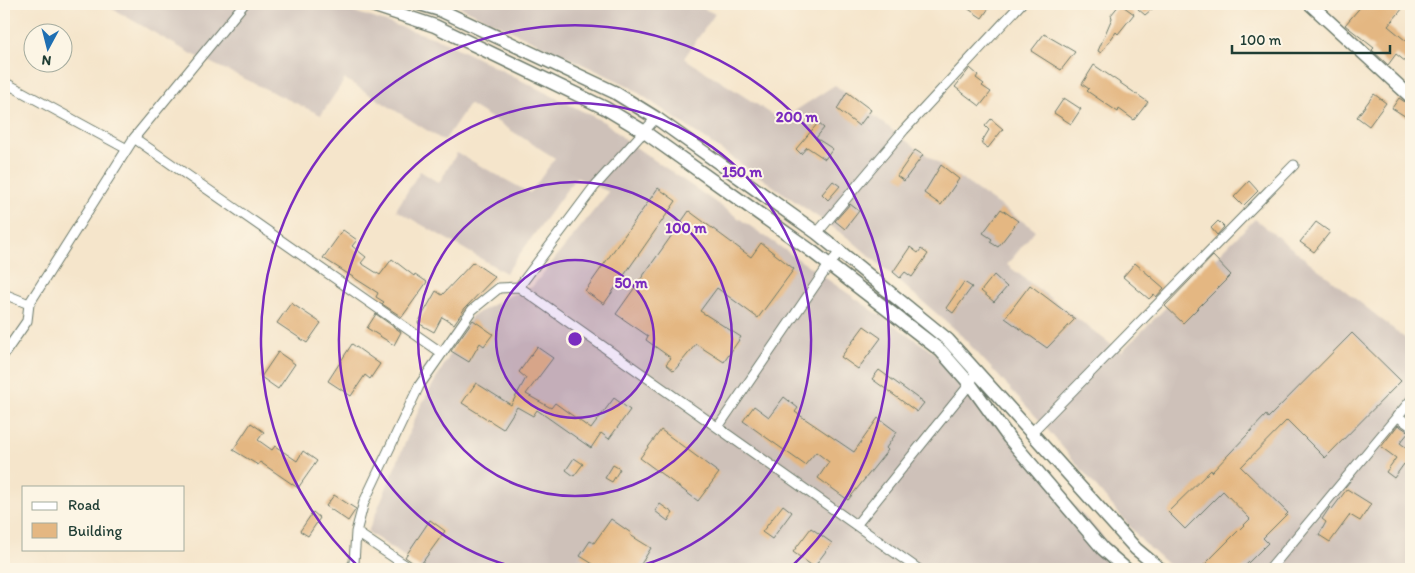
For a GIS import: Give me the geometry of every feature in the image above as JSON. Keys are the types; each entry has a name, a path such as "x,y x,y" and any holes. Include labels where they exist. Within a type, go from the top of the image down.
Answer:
{"main road":[{"path":"369,4 435,26 605,108 643,131 829,265 941,351 970,384 1009,438 1103,549 1126,569"},
{"path":"420,4 441,7 614,92 656,118 817,233 948,340 1033,432 1136,549 1160,569"},
{"path":"1310,4 1411,98"},
{"path":"435,26 441,7"},
{"path":"605,108 614,92"}],"street":[{"path":"4,354 26,321 29,304 134,138 244,4"},
{"path":"817,233 904,130 1021,4"},
{"path":"4,82 127,150"},
{"path":"519,287 594,186 656,118"},
{"path":"134,138 442,353"},
{"path":"1033,432 1294,165"},
{"path":"718,427 829,265 840,252"},
{"path":"349,569 354,563 356,532 364,502 419,386 472,310 498,288 519,287 918,569"},
{"path":"4,294 29,304"},
{"path":"856,524 970,384 976,371"},
{"path":"1270,569 1411,400"},
{"path":"1397,416 1411,426"},
{"path":"356,532 410,569"}],"shaded area":[{"path":"104,4 330,4 441,40 606,123 628,142 936,354 1132,569 423,569 368,532 420,407 472,316 511,295 532,287 609,192 576,177 506,273 396,210 420,171 439,183 457,153 530,193 555,158 469,104 444,141 345,79 321,115 188,52"},
{"path":"454,4 694,4 715,14 684,58 781,120 835,85 905,140 1035,230 1007,265 1121,352 1255,219 1411,343 1411,569 1173,569 1143,542 1042,423 957,331 851,240 627,85"}],"building":[{"path":"961,4 982,4 989,8 982,18"},
{"path":"1120,4 1134,14 1118,34 1116,32 1101,53 1098,51 1112,18 1111,15"},
{"path":"1141,4 1158,4 1145,15 1138,9"},
{"path":"1363,4 1398,4 1403,8 1388,26 1411,45 1411,66 1396,54 1388,65 1372,50 1374,48 1345,25"},
{"path":"1044,34 1075,52 1061,70 1031,51"},
{"path":"1094,65 1148,102 1134,120 1119,109 1118,112 1087,91 1089,89 1082,84"},
{"path":"970,68 978,75 976,78 984,84 982,86 991,92 980,106 955,87"},
{"path":"847,92 871,110 859,126 837,109"},
{"path":"1374,94 1386,103 1369,126 1357,117"},
{"path":"1064,98 1081,109 1071,124 1054,113"},
{"path":"1399,98 1411,106 1411,120 1392,108"},
{"path":"991,119 1003,129 988,148 981,143 989,130 985,126"},
{"path":"818,123 824,128 816,138 833,149 825,159 807,147 801,154 796,149"},
{"path":"915,150 923,155 904,181 897,176"},
{"path":"941,165 959,179 941,205 924,193"},
{"path":"833,181 840,186 828,200 822,194"},
{"path":"1249,181 1258,191 1243,206 1234,197"},
{"path":"658,188 676,201 604,304 585,291"},
{"path":"850,204 859,211 845,229 835,221"},
{"path":"1001,209 1018,221 998,247 990,242 992,239 983,233"},
{"path":"689,211 751,257 761,243 794,269 758,318 717,288 700,311 741,337 724,362 696,344 674,371 666,364 671,358 646,340 648,336 616,314"},
{"path":"1218,221 1224,227 1217,235 1211,228"},
{"path":"1316,222 1330,232 1314,252 1300,242"},
{"path":"343,230 357,240 352,246 366,257 361,263 380,275 392,259 414,276 415,274 427,282 402,317 382,304 384,302 376,297 378,293 323,258"},
{"path":"910,247 918,253 921,249 928,254 912,277 905,272 900,278 893,272"},
{"path":"1213,256 1231,275 1183,323 1165,306"},
{"path":"473,262 495,277 465,308 454,324 442,317 434,332 418,323 436,291 442,295"},
{"path":"1135,263 1164,288 1156,297 1154,294 1149,299 1123,277"},
{"path":"994,275 1007,287 994,302 981,291"},
{"path":"964,282 972,287 953,313 946,308"},
{"path":"1030,285 1075,319 1047,348 1005,318"},
{"path":"291,303 321,323 307,343 277,323"},
{"path":"376,314 401,332 394,345 367,328"},
{"path":"473,320 493,334 484,346 480,343 469,362 451,351"},
{"path":"864,326 881,338 858,369 841,357"},
{"path":"1352,333 1401,381 1325,458 1287,420 1241,467 1288,513 1263,538 1268,543 1242,569 1200,569 1250,519 1223,491 1185,529 1168,512 1211,470 1212,472 1266,415 1268,418"},
{"path":"352,344 380,364 370,379 365,375 351,396 328,381"},
{"path":"537,347 553,358 526,394 551,408 555,403 591,429 614,398 630,410 609,439 601,433 591,448 537,410 533,416 517,407 503,429 462,403 476,383 511,405 526,378 519,372"},
{"path":"278,352 295,364 278,389 261,377"},
{"path":"879,370 924,403 917,412 872,379"},
{"path":"784,397 798,408 795,412 854,452 878,418 897,432 886,448 888,450 848,500 818,478 829,462 816,452 805,465 743,421 754,406 769,417"},
{"path":"251,423 264,432 258,440 272,450 275,446 297,461 303,451 317,461 298,488 260,462 258,465 233,450"},
{"path":"1398,425 1409,432 1400,443 1411,451 1411,469 1404,464 1394,478 1386,472 1396,458 1381,447"},
{"path":"661,430 719,473 698,501 640,458"},
{"path":"574,458 583,464 574,476 566,470"},
{"path":"613,465 620,469 612,482 605,478"},
{"path":"1347,489 1371,504 1360,521 1350,515 1330,542 1319,535 1326,522 1322,519 1330,507 1332,509"},
{"path":"334,495 356,509 348,521 326,506"},
{"path":"660,504 673,513 668,521 655,511"},
{"path":"783,505 792,512 772,539 762,532"},
{"path":"313,512 320,518 308,536 300,531"},
{"path":"611,519 631,533 630,535 651,548 638,569 616,569 609,565 607,569 601,569 580,556 590,541 594,543"},
{"path":"430,520 445,531 419,567 405,557"},
{"path":"811,528 832,543 814,567 793,552"}]}
